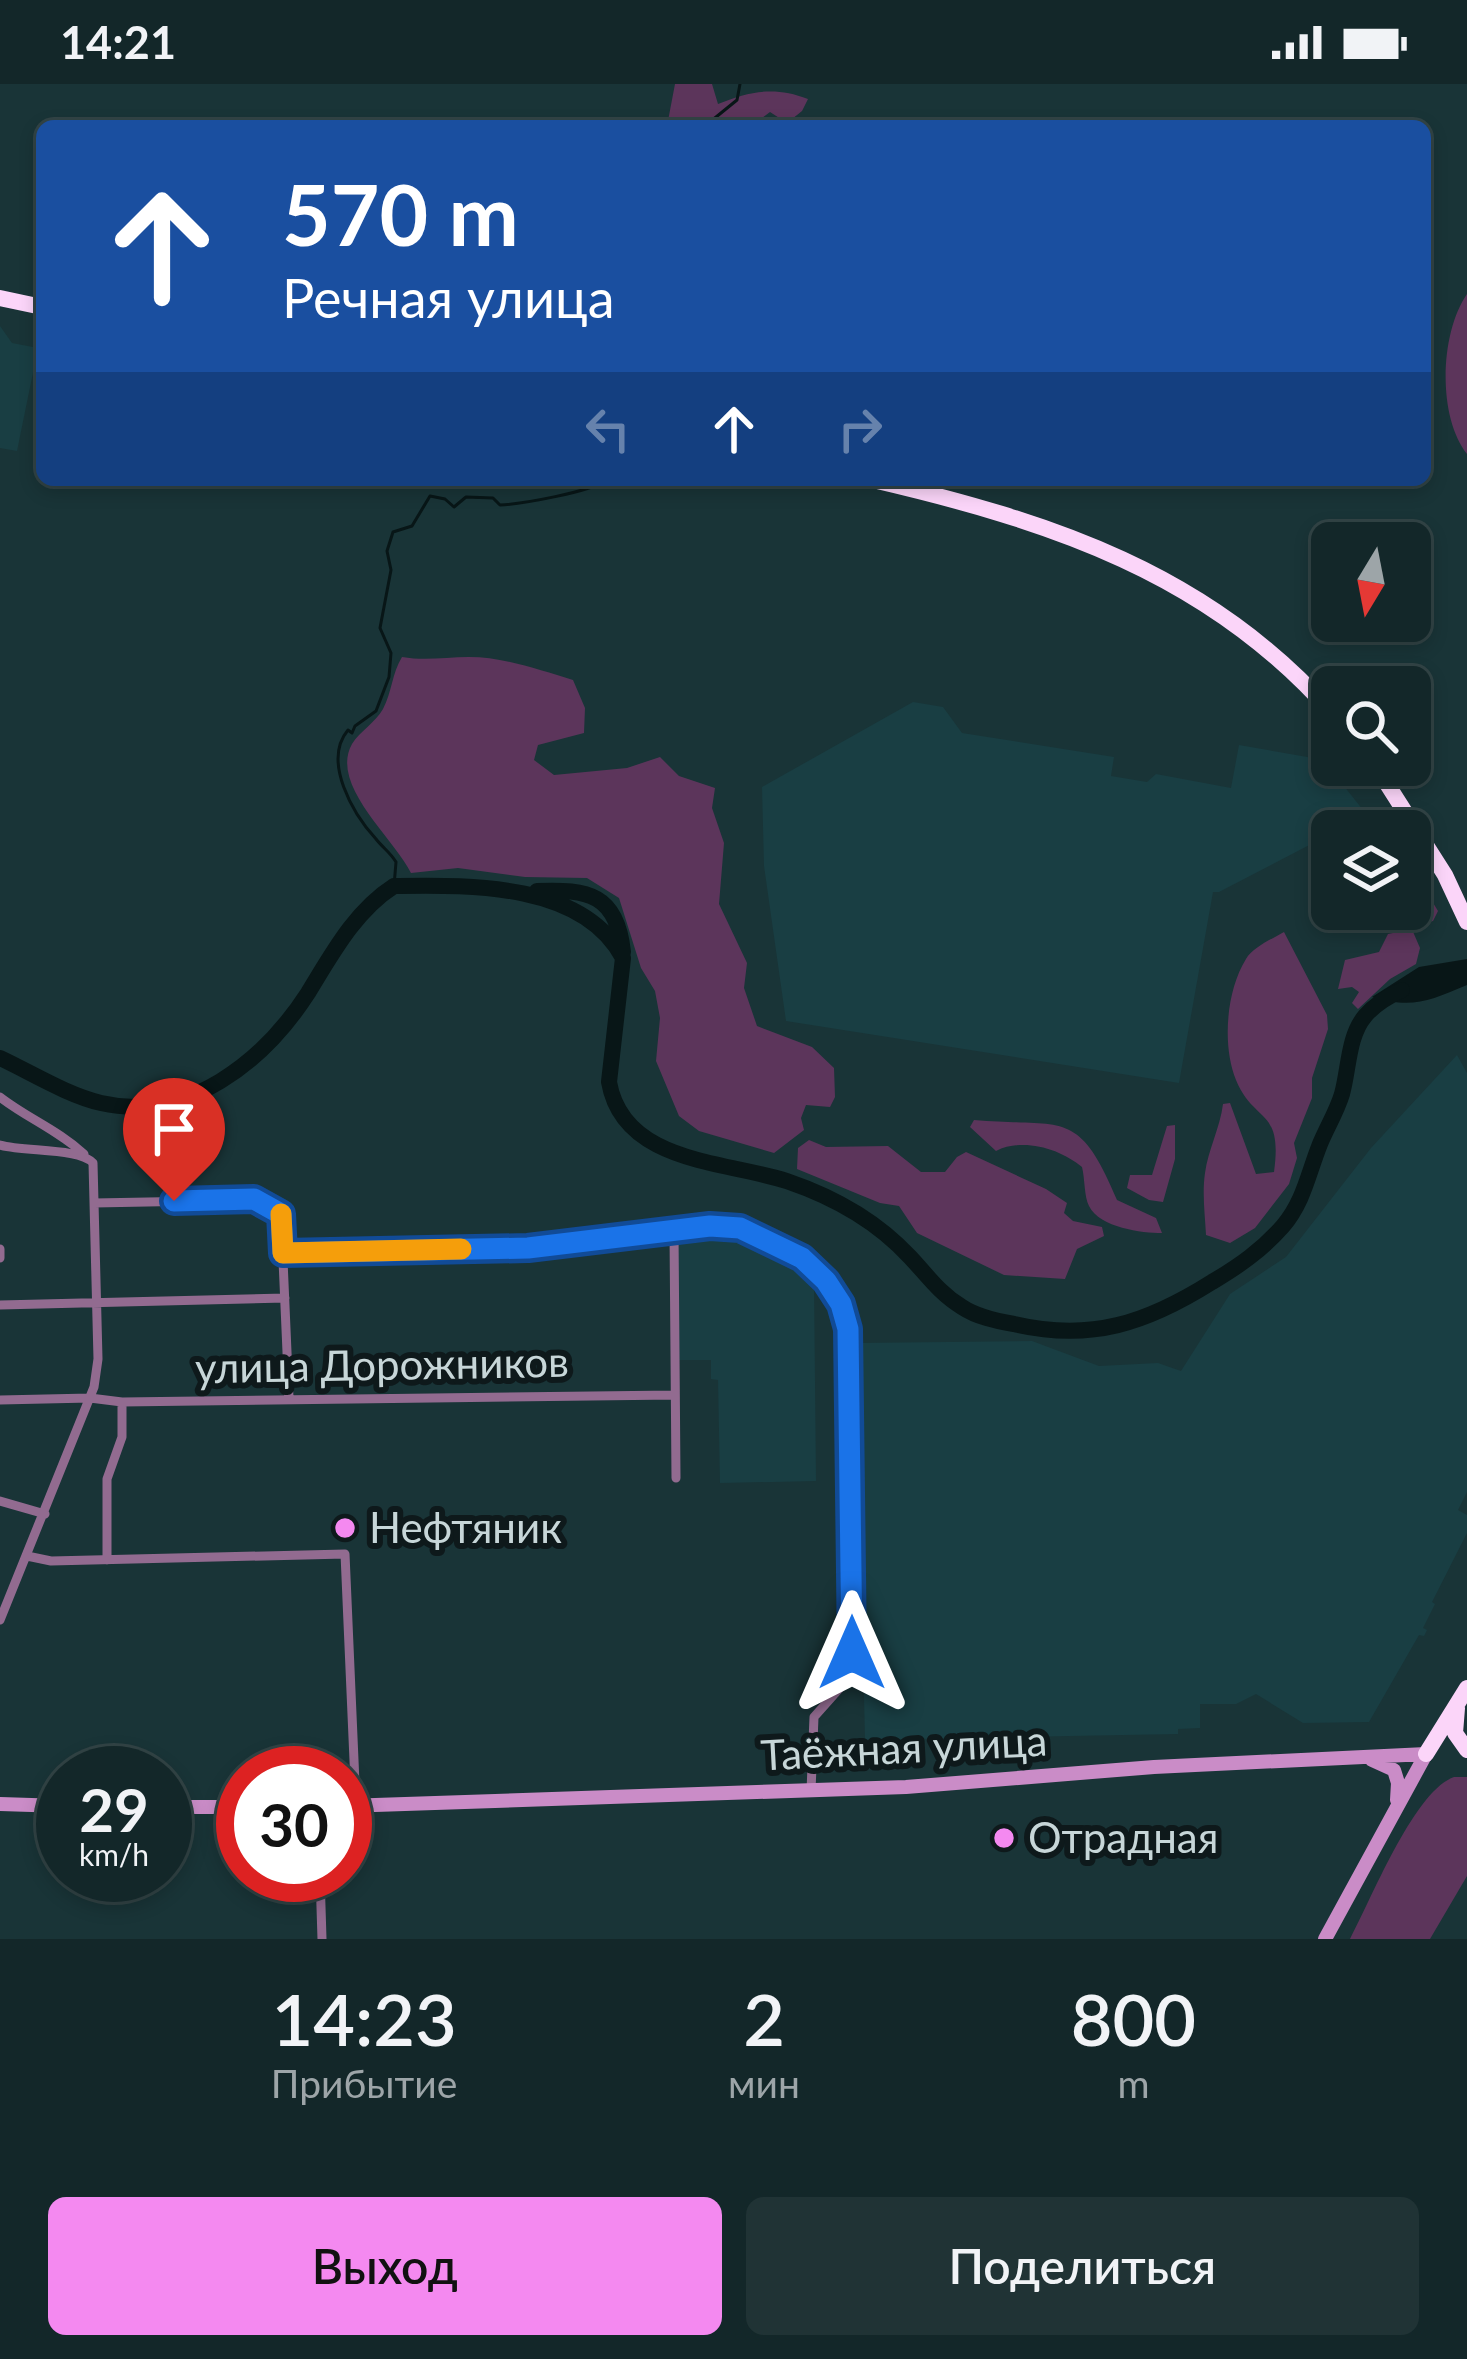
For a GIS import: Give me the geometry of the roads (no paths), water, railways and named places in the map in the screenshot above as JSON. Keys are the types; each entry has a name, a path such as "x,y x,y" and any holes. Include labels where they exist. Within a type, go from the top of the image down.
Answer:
{"highway":[{"path":"0,298 36,306"},
{"path":"897,486 1009,514 1129,560 1250,635 1311,693"},
{"path":"1388,786 1445,874 1467,922"},
{"path":"1463,1694 1455,1733 1467,1753"},
{"path":"1426,1754 1463,1694"},
{"name":"Таёжная улица","path":"1426,1754 1467,1753"}],"street":[{"path":"0,1096 24,1115 57,1130 87,1156 94,1202 98,1371 0,1620"},
{"path":"0,1145 87,1156"},
{"path":"94,1202 254,1199 281,1214 289,1398"},
{"path":"283,1253 528,1248 710,1226 740,1228 788,1249 826,1281 845,1316 852,1653 842,1688 821,1704 814,1717 811,1792"},
{"path":"674,1232 676,1478"},
{"path":"0,1305 285,1298"},
{"name":"улица Дорожников","path":"0,1400 674,1395"},
{"path":"107,1560 107,1479 122,1437 122,1402"},
{"path":"0,1501 45,1514"},
{"path":"27,1556 51,1562 345,1554 350,1746"},
{"path":"1324,1939 1426,1754"},
{"name":"Таёжная улица","path":"372,1805 811,1792 1154,1767 1426,1754"},
{"path":"1355,1757 1394,1770 1396,1807"},
{"path":"0,1804 36,1805"},
{"path":"321,1902 322,1939"}],"waterway":[{"path":"712,120 737,100 740,84"},
{"path":"394,886 396,862 350,802 338,757 348,730 352,733 376,711 389,677 391,653 380,628 393,532 412,526 430,496 454,507 466,497 493,498 500,505 592,486"},
{"path":"0,1058 101,1103 133,1107 193,1095 221,1081 269,1042 356,921 394,886 522,893 581,915 605,933 623,958 609,1082 618,1109 634,1129 680,1154 787,1181 838,1202 883,1232 947,1296 974,1313 1007,1323 1068,1331 1118,1325 1164,1308 1232,1270 1275,1235 1301,1197 1337,1107 1359,1024 1378,1004 1402,990"},
{"path":"537,891 597,899 614,918 623,952"}],"place":[{"name":"Нефтяник","path":"345,1528"},
{"name":"Отрадная","path":"1004,1838"}]}
